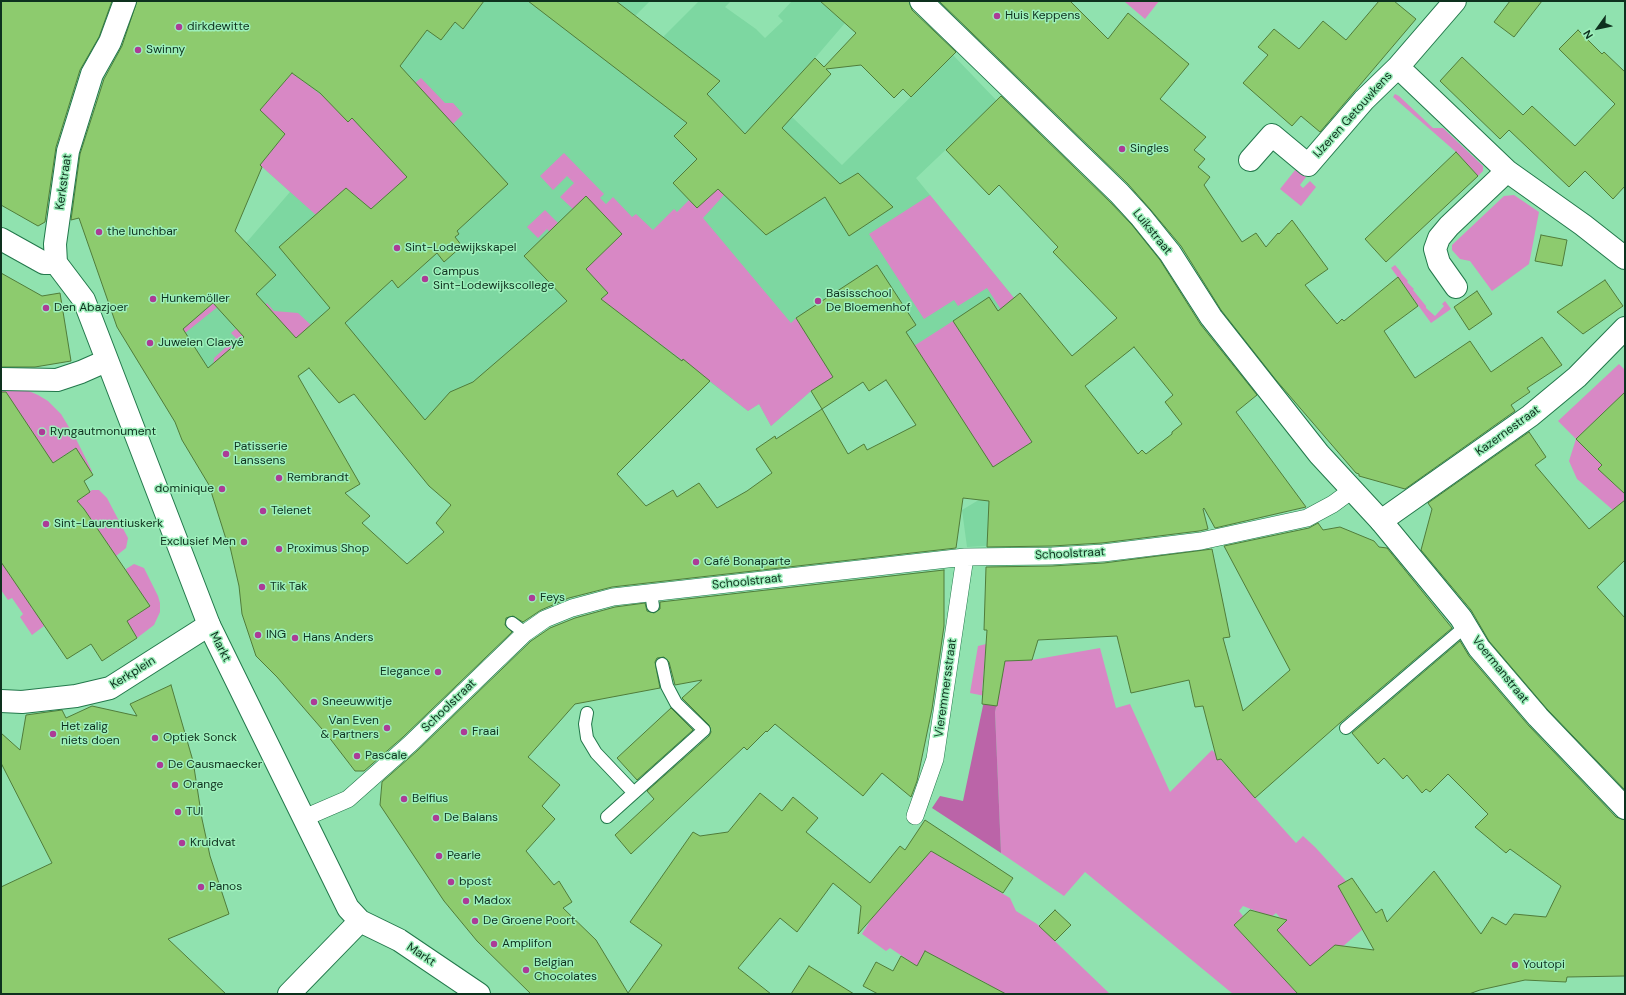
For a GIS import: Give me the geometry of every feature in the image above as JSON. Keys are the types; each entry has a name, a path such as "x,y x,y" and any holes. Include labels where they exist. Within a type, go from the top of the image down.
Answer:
{"street":[{"name":"Kerkstraat","path":"56,264 55,244 68,151 92,74 110,42 125,1"},
{"name":"Luikstraat","path":"921,1 1114,187 1141,217 1170,253 1211,317 1319,454 1352,490"},
{"name":"IJzeren Getouwkens","path":"1250,160 1272,135 1308,165 1364,100 1398,67 1455,1"},
{"name":"IJzeren Getouwkens","path":"1398,67 1507,171 1583,225 1625,258"},
{"path":"1456,287 1439,263 1435,249 1439,238 1449,226 1507,171"},
{"path":"1,239 44,263 56,264 84,300 106,361 81,372 57,380 1,379"},
{"name":"Kazernestraat","path":"1381,521 1530,416 1577,377 1625,328"},
{"name":"Markt","path":"106,361 209,625 348,908 360,921 399,940 479,994"},
{"name":"Voermanstraat","path":"1352,490 1381,521 1466,626 1479,648 1538,717 1625,808"},
{"name":"Schoolstraat","path":"304,818 348,799 410,744 518,628 572,608 613,598 652,599 965,557 1052,556 1103,553 1201,540 1307,518 1333,504 1352,490"},
{"name":"Vieremmersstraat","path":"915,816 935,759 965,557"},
{"name":"Kerkplein","path":"1,701 22,702 68,697 110,688 209,625"},
{"path":"289,994 360,921"}],"lane":[{"path":"1346,728 1466,626"},
{"path":"607,817 704,730 676,702 667,686 662,664"},
{"path":"587,713 584,724 587,738 596,753 634,793"}],"shaded area":[{"name":"Campus Sint-Lodewijkscollege","path":"388,1 650,1 635,16 663,37 699,1 731,1 725,7 756,29 765,38 783,21 778,16 792,1 820,1 845,23 815,58 831,74 792,117 842,165 953,55 997,101 916,178 1041,331 1085,540 967,547 962,510 982,498 918,429 881,371 822,409 811,391 771,426 759,404 748,411 710,382 617,474 478,527 429,486 325,357 292,381 175,422 128,346 181,307 246,243 290,192 260,165 285,134 278,127 292,73 320,93"},
{"path":"1159,1 1145,19 1125,2"},
{"path":"292,73 352,118 407,177 371,209 346,188 316,215 260,165 285,134 259,111"},
{"path":"421,78 445,103 453,103 463,114 453,124 415,83"},
{"path":"1395,94 1433,128 1443,128 1483,166 1483,171 1478,176 1456,152 1393,97"},
{"path":"759,149 724,195 703,218 791,323 796,318 833,377 811,391 771,426 759,404 748,411 683,360 603,301 582,317 608,293 586,269 573,209 560,197 574,183 567,176 553,190 540,176 564,153 604,194 600,198 606,204 613,197 632,217 636,214 653,230 674,209 677,212 689,200 697,208"},
{"path":"1296,169 1306,177 1300,185 1303,188 1310,181 1316,187 1301,206 1280,189"},
{"path":"930,195 1041,331 1045,377 987,288 958,306 954,300 924,319 869,234"},
{"path":"1514,195 1539,212 1529,264 1492,291 1470,261 1460,259 1452,250 1452,245 1504,196"},
{"path":"545,210 570,235 561,243 547,229 538,238 527,227"},
{"path":"1395,265 1414,289 1413,290 1426,308 1435,316 1444,306 1442,304 1445,301 1451,309 1431,323 1391,268"},
{"path":"250,272 230,297 185,333 183,329"},
{"path":"267,303 274,311 298,313 311,325 298,341 262,309"},
{"path":"246,320 244,337 220,358 213,371 214,358 236,338 231,333"},
{"path":"953,321 1032,442 982,474 914,346"},
{"path":"1619,364 1625,370 1625,392 1576,439 1558,421"},
{"path":"24,389 48,401 61,414 76,439 92,471 89,473 75,448 51,464 40,448 42,446 41,444 38,446 29,427 27,428 1,390"},
{"path":"1576,439 1602,465 1599,469 1625,494 1625,514 1621,517 1577,479 1569,461"},
{"path":"92,490 99,490 107,498 128,538 126,548 116,556 82,506 78,506 75,503"},
{"path":"1,561 12,574 10,575 11,578 14,576 23,589 20,591 22,594 25,592 34,605 31,608 33,610 35,608 45,622 43,624 44,626 32,635 20,617 23,614 12,598 8,600 1,590"},
{"path":"134,564 144,568 160,603 160,612 154,625 137,638 125,622 150,604 148,602 146,604 136,590 139,588 137,586 134,588 125,574 127,572 126,569"},
{"path":"986,644 982,691 985,696 970,693 978,646"},
{"path":"1100,648 1116,708 1130,704 1170,792 1212,750 1296,843 1303,836 1355,891 1363,929 1341,948 1335,945 1328,951 1335,994 1272,934 1285,923 1276,913 1268,920 1261,913 1243,906 1239,911 1243,916 1234,925 1298,994 1233,994 1085,872 1064,896 1001,853 995,712 1005,661 1032,660"},
{"path":"982,691 999,693 995,712 1001,853 932,808 940,796 963,801 985,696"},
{"path":"931,851 1010,898 1016,911 1037,924 1110,994 982,994 988,984 925,951 917,966 890,948 886,951 862,934 873,916"}],"building":[{"path":"1,1 112,1 99,37 80,70 56,147 45,222 38,226 1,205"},
{"path":"137,1 484,1 463,29 455,22 441,40 427,30 400,66 508,184 457,231 459,234 455,237 462,246 444,262 437,253 398,288 392,280 345,323 425,420 450,392 473,382 567,301 524,256 586,196 622,234 586,269 608,293 601,299 682,361 683,359 710,381 617,474 646,506 673,490 677,497 699,483 717,508 747,491 772,473 756,449 775,436 776,439 822,409 811,391 833,377 796,318 877,265 916,325 906,332 993,467 1032,442 953,321 989,297 998,311 1020,293 1072,356 1117,318 1053,252 1058,247 999,185 989,195 946,150 1001,96 1110,202 1132,225 1160,260 1201,325 1257,395 1236,412 1306,507 1215,528 1204,508 1208,529 1199,531 1102,543 1052,546 987,547 989,501 963,498 956,548 612,587 569,598 541,610 523,622 513,616 506,618 505,625 512,632 403,737 364,771 355,771 328,736 277,677 256,656 242,614 239,586 228,538 226,539 209,485 182,440 175,422 117,327 79,218 71,220 80,154 104,79 122,46","holes":["292,73 320,93 348,122 352,118 407,177 371,209 346,188 279,247 330,308 296,338 256,294 276,275 235,231 262,167 260,165 285,134 260,110","213,303 244,337 208,368 183,329","1134,347 1173,395 1165,402 1182,424 1172,432 1172,434 1146,454 1142,450 1138,454 1085,386","309,368 339,403 354,394 429,486 451,505 436,523 444,532 407,564 362,523 370,516 345,493 360,484 298,376","886,380 916,425 867,450 864,444 848,454 822,409 863,382 869,391"]},
{"path":"528,1 616,1 720,81 707,94 745,134 815,58 824,67 856,33 820,1 909,1 912,10 956,52 911,97 903,89 894,98 861,65 826,69 831,74 782,128 840,184 858,173 893,207 849,236 825,197 766,235 718,189 697,208 673,183 697,159 674,136 687,123"},
{"path":"939,1 1070,1 1108,39 1128,13 1189,64 1160,99 1206,137 1194,150 1205,159 1198,167 1210,177 1204,185 1242,242 1256,233 1266,247 1292,220 1328,269 1305,285 1337,324 1342,319 1344,321 1398,277 1418,306 1384,331 1415,378 1470,341 1491,372 1542,337 1562,365 1527,388 1530,392 1511,405 1515,411 1405,489 1359,476 1359,474 1356,473 1276,380 1221,310 1181,246 1128,184"},
{"path":"1379,1 1394,1 1416,19 1320,132 1301,116 1292,126 1243,83 1268,55 1258,47 1274,29 1299,49 1323,21 1346,40"},
{"path":"1510,1 1542,1 1514,37 1494,22"},
{"path":"1578,30 1602,54 1604,52 1625,72 1625,186 1613,199 1585,171 1569,187 1509,130 1500,139 1440,81 1462,57 1523,115 1532,106 1575,146 1615,104 1559,49"},
{"path":"1456,152 1478,176 1386,262 1365,239"},
{"path":"1541,235 1567,240 1562,266 1535,261"},
{"path":"1,273 42,296 60,293 71,361 35,367 1,367"},
{"path":"1605,280 1623,306 1583,334 1557,312"},
{"path":"1477,291 1492,314 1469,330 1454,307"},
{"name":"Sint-Laurentiuskerk","path":"1,392 6,392 53,463 76,448 93,475 84,481 90,492 77,501 150,606 127,621 137,638 102,661 91,644 67,659 1,562"},
{"path":"1625,392 1625,494 1598,469 1602,465 1576,439"},
{"path":"1529,432 1546,457 1535,465 1589,529 1625,500 1625,560 1597,587 1625,618 1625,790 1547,709 1489,641 1471,610 1421,550 1432,509 1428,503"},
{"path":"1318,523 1323,530 1340,527 1374,541 1379,547 1387,548 1452,628 1341,722 1255,798 1221,759 1217,760 1203,706 1195,707 1189,680 1131,693 1117,636 1038,640 1032,660 1005,661 997,706 982,704 987,630 984,630 986,567 1052,566 1104,563 1212,549 1230,637 1223,638 1243,711 1290,670 1224,546 1309,528"},
{"path":"944,570 944,626 932,709 917,781 911,797 882,773 863,796 775,724 747,750 744,747 631,854 615,835 654,799 647,791 709,736 711,732 709,725 682,698 702,680 675,685 669,662 664,657 657,658 655,662 660,688 575,704 528,757 560,785 542,806 555,819 526,851 554,885 559,881 572,902 563,908 596,940 628,993 662,945 630,922 693,832 700,836 728,832 760,793 782,811 793,797 818,818 806,832 870,883 900,846 905,850 925,820 1013,878 1003,893 931,851 858,934 861,906 833,883 797,932 780,918 738,968 771,994 531,994 477,941 444,901 380,805 382,782 417,751 531,641 550,628 575,618 615,607 645,603 647,611 654,613 660,609 660,602"},
{"path":"1460,641 1469,656 1529,726 1616,817 1625,820 1625,976 1567,977 1566,982 1525,980 1480,990 1469,994 1298,994 1234,925 1250,910 1287,920 1277,930 1310,966 1335,945 1374,950 1338,886 1352,878 1376,913 1382,909 1387,922 1434,871 1481,934 1492,917 1506,925 1514,914 1546,917 1561,886 1510,849 1506,853 1475,827 1488,814 1448,774 1430,792 1426,789 1422,793 1407,775 1403,779 1384,758 1378,764 1352,733"},
{"path":"171,685 193,761 202,819 210,856 229,914 168,939 226,994 1,994 1,887 52,863 1,763 1,733 20,750 26,715 62,710 66,718 92,706 137,716 130,704"},
{"path":"671,708 693,730 637,780 617,758"},
{"path":"1055,910 1071,925 1055,941 1039,926"},
{"path":"925,951 1006,994 878,994 863,986 876,962 893,971 901,956 917,966"},
{"path":"809,966 854,994 791,994"}],"place":[{"name":"Huis Keppens","path":"997,16"},
{"name":"dirkdewitte","path":"179,27"},
{"name":"Swinny","path":"138,50"},
{"name":"Singles","path":"1122,149"},
{"name":"the lunchbar","path":"99,232"},
{"name":"Sint-Lodewijkskapel","path":"397,248"},
{"name":"Campus Sint-Lodewijkscollege","path":"425,279"},
{"name":"Hunkemöller","path":"153,299"},
{"name":"Basisschool De Bloemenhof","path":"818,301"},
{"name":"Den Abazjoer","path":"46,308"},
{"name":"Juwelen Claeyé","path":"150,343"},
{"name":"Ryngautmonument","path":"42,432"},
{"name":"Patisserie Lanssens","path":"226,454"},
{"name":"Rembrandt","path":"279,478"},
{"name":"dominique","path":"222,489"},
{"name":"Telenet","path":"263,511"},
{"name":"Sint-Laurentiuskerk","path":"46,524"},
{"name":"Exclusief Men","path":"244,542"},
{"name":"Proximus Shop","path":"279,549"},
{"name":"Café Bonaparte","path":"696,562"},
{"name":"Tik Tak","path":"262,587"},
{"name":"Feys","path":"532,598"},
{"name":"ING","path":"258,635"},
{"name":"Hans Anders","path":"295,638"},
{"name":"Elegance","path":"438,672"},
{"name":"Sneeuwwitje","path":"314,702"},
{"name":"Van Even & Partners","path":"387,728"},
{"name":"Fraai","path":"464,732"},
{"name":"Het zalig niets doen","path":"53,734"},
{"name":"Optiek Sonck","path":"155,738"},
{"name":"Pascale","path":"357,756"},
{"name":"De Causmaecker","path":"160,765"},
{"name":"Orange","path":"175,785"},
{"name":"Belfius","path":"404,799"},
{"name":"TUI","path":"178,812"},
{"name":"De Balans","path":"436,818"},
{"name":"Kruidvat","path":"182,843"},
{"name":"Pearle","path":"439,856"},
{"name":"bpost","path":"451,882"},
{"name":"Panos","path":"201,887"},
{"name":"Madox","path":"466,901"},
{"name":"De Groene Poort","path":"475,921"},
{"name":"Amplifon","path":"494,944"},
{"name":"Youtopi","path":"1515,965"},
{"name":"Belgian Chocolates","path":"526,970"}]}
